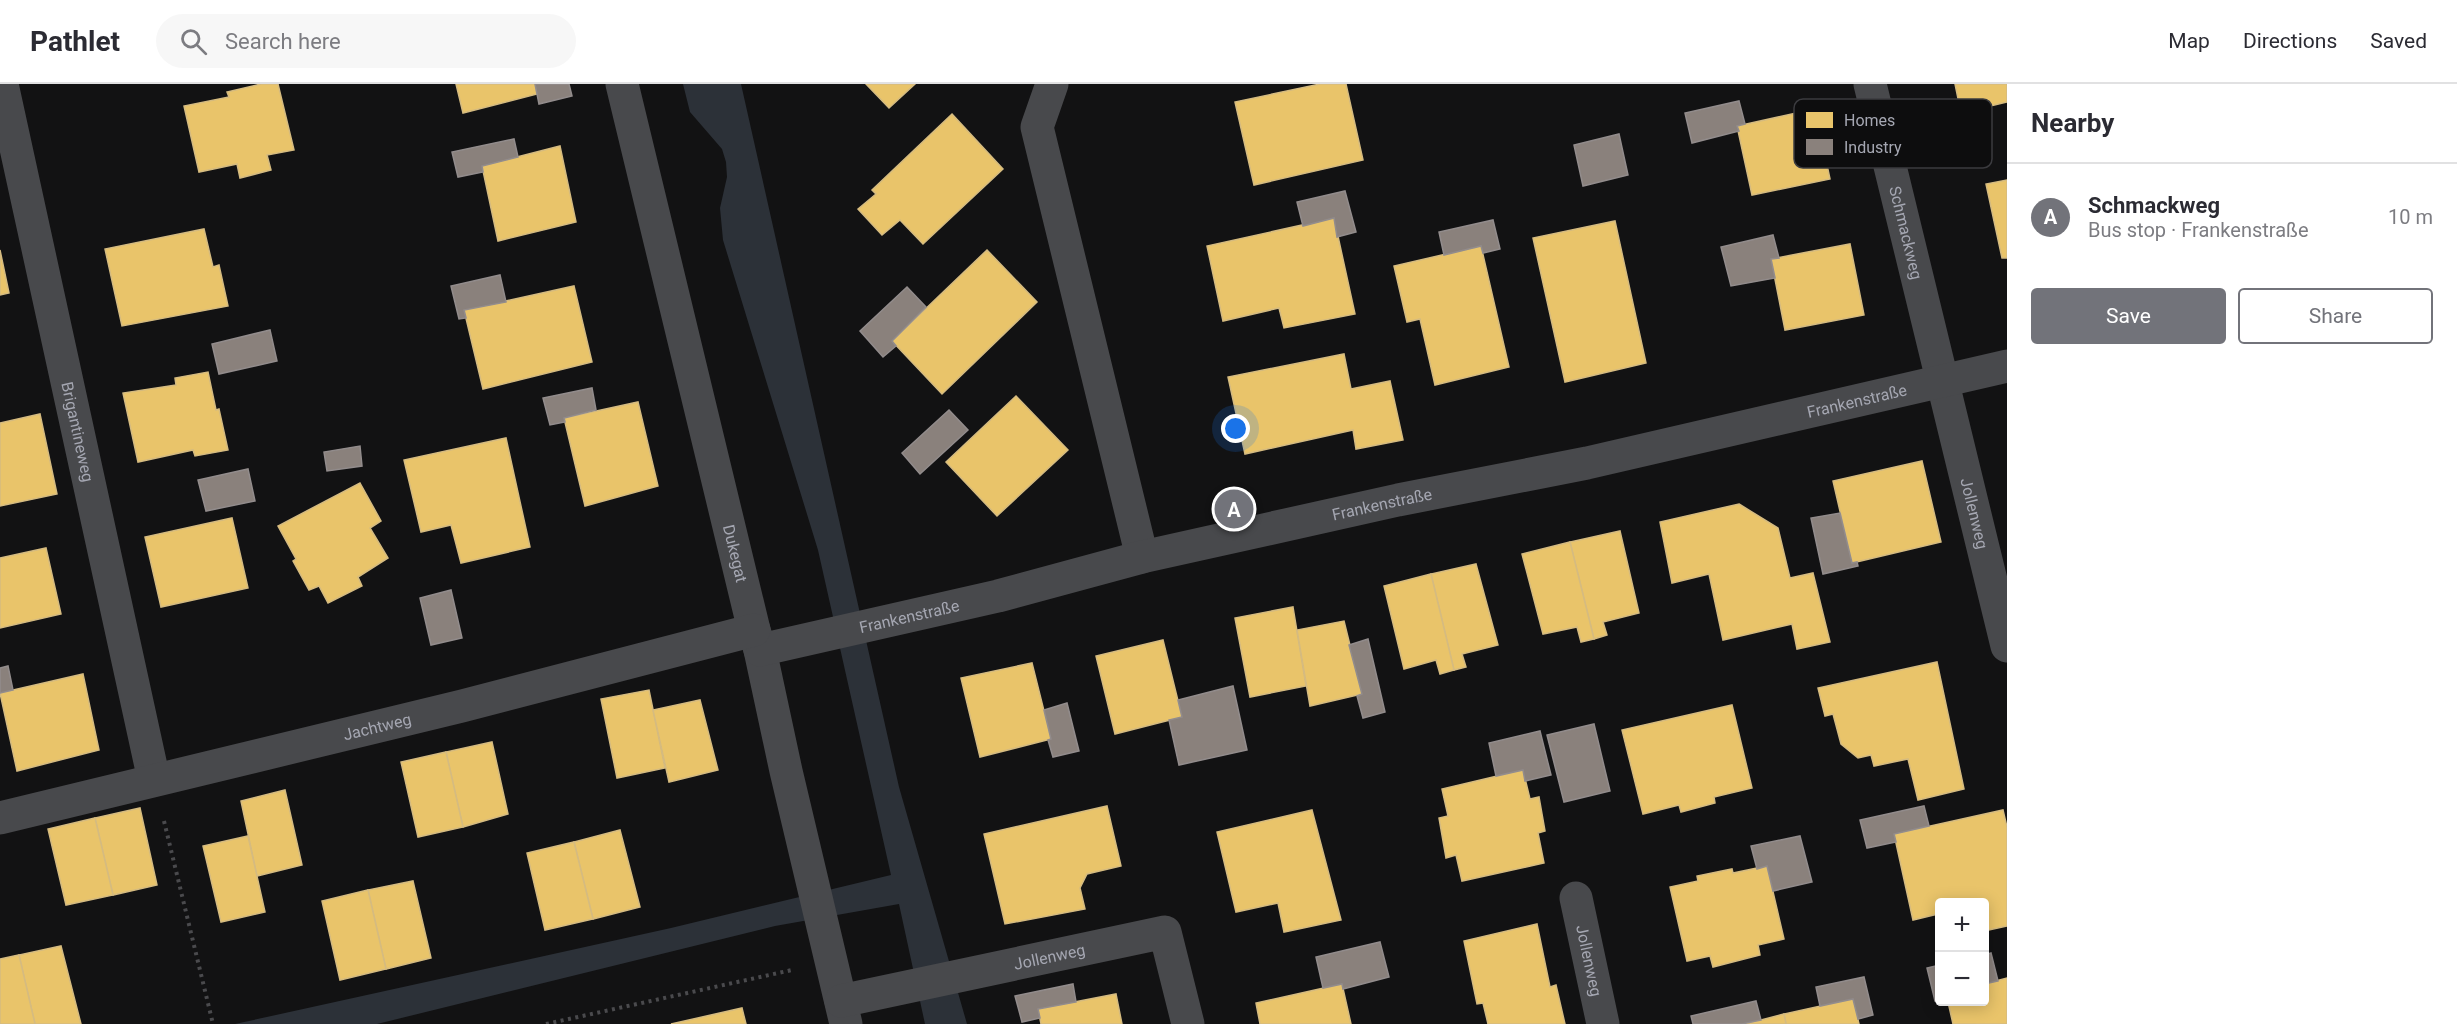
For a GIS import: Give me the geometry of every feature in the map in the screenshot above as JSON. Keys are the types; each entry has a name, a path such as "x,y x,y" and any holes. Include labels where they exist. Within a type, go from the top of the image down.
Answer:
{"street":[{"name":"Brigantineweg","path":"2,84 154,780"},
{"name":"Dukegat","path":"622,84 757,640 844,1012"},
{"path":"1027,84 1142,557"},
{"path":"1037,127 1052,84"},
{"name":"Schmackweg","path":"1870,84 1873,99"},
{"name":"Schmackweg","path":"1890,168 1914,273 1943,381"},
{"name":"Frankenstraße","path":"757,640 822,637 998,596 1142,557 1398,500 1587,463 2007,366"},
{"name":"Jollenweg","path":"1943,381 2007,646"},
{"name":"Jachtweg","path":"0,818 462,706 757,640"},
{"name":"Jollenweg","path":"1576,898 1603,1024"},
{"name":"Jollenweg","path":"844,1012 908,986 1165,932 1188,1024"}],"path":[{"path":"154,780 213,1024"},
{"path":"546,1024 832,961"}],"shaded area":[{"path":"683,84 741,84 899,787 967,1024 925,1024 899,904 775,926 377,1024 235,1024 671,928 891,875 818,550 723,240 720,208 727,177 726,162 722,149 690,112"}],"building: Homes":[{"path":"261,84 278,84 294,150 267,155 271,170 240,178 237,164 199,172 184,106 229,97 227,92"},
{"path":"456,84 535,84 537,94 463,113"},
{"path":"866,84 915,84 889,108"},
{"path":"1320,84 1346,84 1363,160 1254,185 1235,102"},
{"path":"1955,84 2007,84 2007,102 1992,106 1992,99 1958,99"},
{"path":"952,114 1003,169 923,244 900,220 882,235 858,209 876,194 872,190"},
{"path":"1794,114 1794,168 1828,168 1830,179 1752,195 1737,126"},
{"path":"560,146 576,222 498,241 482,166"},
{"path":"2007,180 2007,258 2002,258 1986,184"},
{"path":"1334,218 1355,314 1284,328 1279,308 1223,321 1207,246"},
{"path":"1615,221 1646,363 1565,382 1533,238"},
{"path":"204,229 213,267 219,265 228,306 122,326 105,249"},
{"path":"1850,244 1864,315 1785,330 1771,259"},
{"path":"1481,246 1509,367 1435,385 1420,319 1407,322 1394,266"},
{"path":"0,250 9,293 0,295"},
{"path":"987,250 1037,302 942,394 892,341"},
{"path":"574,286 592,362 483,389 464,310"},
{"path":"1344,354 1351,389 1390,381 1403,440 1356,449 1353,430 1245,454 1228,377"},
{"path":"208,372 228,450 195,456 193,450 138,462 123,393 176,385 175,378"},
{"path":"1016,396 1068,450 997,516 946,462"},
{"path":"638,402 658,486 585,506 564,418"},
{"path":"40,414 57,494 0,506 0,423"},
{"path":"506,438 530,547 461,563 451,525 421,532 404,460"},
{"path":"1922,461 1941,542 1852,563 1833,481"},
{"path":"360,483 381,521 370,528 388,558 358,577 362,586 328,603 319,586 309,590 293,561 296,559 278,526"},
{"path":"1739,504 1778,528 1790,578 1813,573 1830,642 1797,649 1792,624 1723,640 1709,574 1672,583 1660,522"},
{"path":"232,518 248,588 161,607 145,537"},
{"path":"1620,531 1639,613 1603,622 1607,635 1594,639 1570,542"},
{"path":"1570,542 1594,639 1581,642 1577,627 1543,634 1522,554"},
{"path":"46,548 61,614 0,628 0,558"},
{"path":"1476,564 1498,645 1462,654 1466,667 1454,670 1431,574"},
{"path":"1431,574 1454,670 1440,674 1436,660 1404,669 1384,586"},
{"path":"1293,607 1306,686 1250,697 1235,618"},
{"path":"1344,621 1362,694 1310,706 1297,630"},
{"path":"1163,640 1182,717 1115,734 1096,656"},
{"path":"1937,662 1964,789 1918,800 1908,759 1874,766 1871,755 1858,758 1841,744 1833,714 1825,716 1818,688"},
{"path":"1032,663 1051,739 980,757 961,678"},
{"path":"83,674 99,750 17,771 0,693"},
{"path":"649,690 665,768 617,778 601,699"},
{"path":"700,700 718,770 669,782 653,710"},
{"path":"1732,705 1752,788 1714,797 1715,803 1681,812 1679,805 1643,814 1622,730"},
{"path":"492,742 508,814 463,827 446,752"},
{"path":"446,752 463,827 418,837 401,762"},
{"path":"1523,770 1530,799 1539,797 1545,831 1538,833 1544,863 1462,881 1456,855 1446,858 1439,818 1448,816 1442,789"},
{"path":"285,790 302,865 257,876 241,801"},
{"path":"1107,806 1121,866 1087,874 1080,888 1085,909 1005,924 984,834"},
{"path":"140,808 157,885 113,895 95,818"},
{"path":"1312,810 1341,920 1284,932 1278,903 1236,912 1217,832"},
{"path":"2003,810 2007,827 2007,926 1989,930 1989,898 1935,898 1935,915 1913,920 1894,834"},
{"path":"95,818 113,895 66,905 48,829"},
{"path":"620,830 640,907 593,919 574,842"},
{"path":"248,836 265,912 221,922 203,846"},
{"path":"574,842 593,919 545,930 527,853"},
{"path":"1767,866 1784,939 1758,945 1760,955 1713,967 1710,956 1687,961 1670,887 1698,881 1697,876 1732,869 1733,873"},
{"path":"413,881 431,958 386,969 368,890"},
{"path":"368,890 386,969 340,980 322,901"},
{"path":"1537,924 1550,987 1556,985 1565,1024 1488,1024 1483,1003 1477,1004 1464,941"},
{"path":"61,946 81,1024 35,1024 19,955"},
{"path":"19,955 35,1024 0,1024 0,959"},
{"path":"2007,978 2007,1024 1953,1024 1949,1006 1989,1006 1989,983"},
{"path":"1342,984 1351,1024 1260,1024 1256,1003"},
{"path":"1116,994 1122,1024 1041,1024 1038,1009"},
{"path":"1853,999 1859,1024 1786,1024 1784,1014"},
{"path":"742,1008 746,1024 671,1024"},
{"path":"1784,1014 1786,1024 1742,1024 1761,1020"}],"building: Industry":[{"path":"535,84 569,84 572,96 539,104"},
{"path":"1739,101 1745,124 1737,126 1739,131 1692,143 1685,113"},
{"path":"1619,134 1628,175 1583,186 1574,145"},
{"path":"514,139 518,157 482,166 483,172 458,177 452,152"},
{"path":"1345,191 1356,232 1337,237 1334,218 1303,226 1297,202"},
{"path":"1493,220 1500,249 1483,253 1481,246 1444,255 1439,232"},
{"path":"1773,235 1779,258 1771,259 1775,278 1731,286 1721,247"},
{"path":"500,275 506,302 464,310 466,318 459,319 451,286"},
{"path":"907,287 926,307 892,341 896,346 883,357 860,331"},
{"path":"270,330 277,361 219,374 212,344"},
{"path":"592,388 596,410 564,418 565,422 550,425 543,398"},
{"path":"949,410 968,430 920,474 902,453"},
{"path":"360,446 362,466 327,471 324,452"},
{"path":"248,469 255,501 206,511 198,480"},
{"path":"1840,513 1852,563 1857,562 1858,566 1823,574 1811,518"},
{"path":"451,590 462,638 431,645 420,598"},
{"path":"1368,639 1385,712 1363,718 1357,696 1362,694 1349,645"},
{"path":"8,666 13,690 0,693 0,668"},
{"path":"1233,686 1247,750 1179,765 1169,720 1182,717 1178,700"},
{"path":"1067,703 1079,751 1053,757 1044,710"},
{"path":"1594,724 1610,791 1564,802 1547,735"},
{"path":"1540,731 1551,775 1525,781 1523,770 1496,776 1489,743"},
{"path":"1924,806 1929,826 1894,834 1896,842 1867,848 1860,820"},
{"path":"1800,836 1812,882 1773,891 1767,866 1757,869 1751,846"},
{"path":"1380,942 1389,977 1343,989 1342,984 1323,988 1316,957"},
{"path":"1991,953 1998,981 1989,983 1989,954"},
{"path":"1935,966 1935,1001 1927,968"},
{"path":"1864,977 1873,1015 1858,1019 1853,999 1820,1006 1816,987"},
{"path":"1073,984 1076,1002 1038,1009 1040,1018 1022,1022 1015,996"},
{"path":"1756,1001 1761,1020 1742,1024 1693,1024 1691,1016"}],"place":[{"name":"Schmackweg","path":"1234,509"}]}
